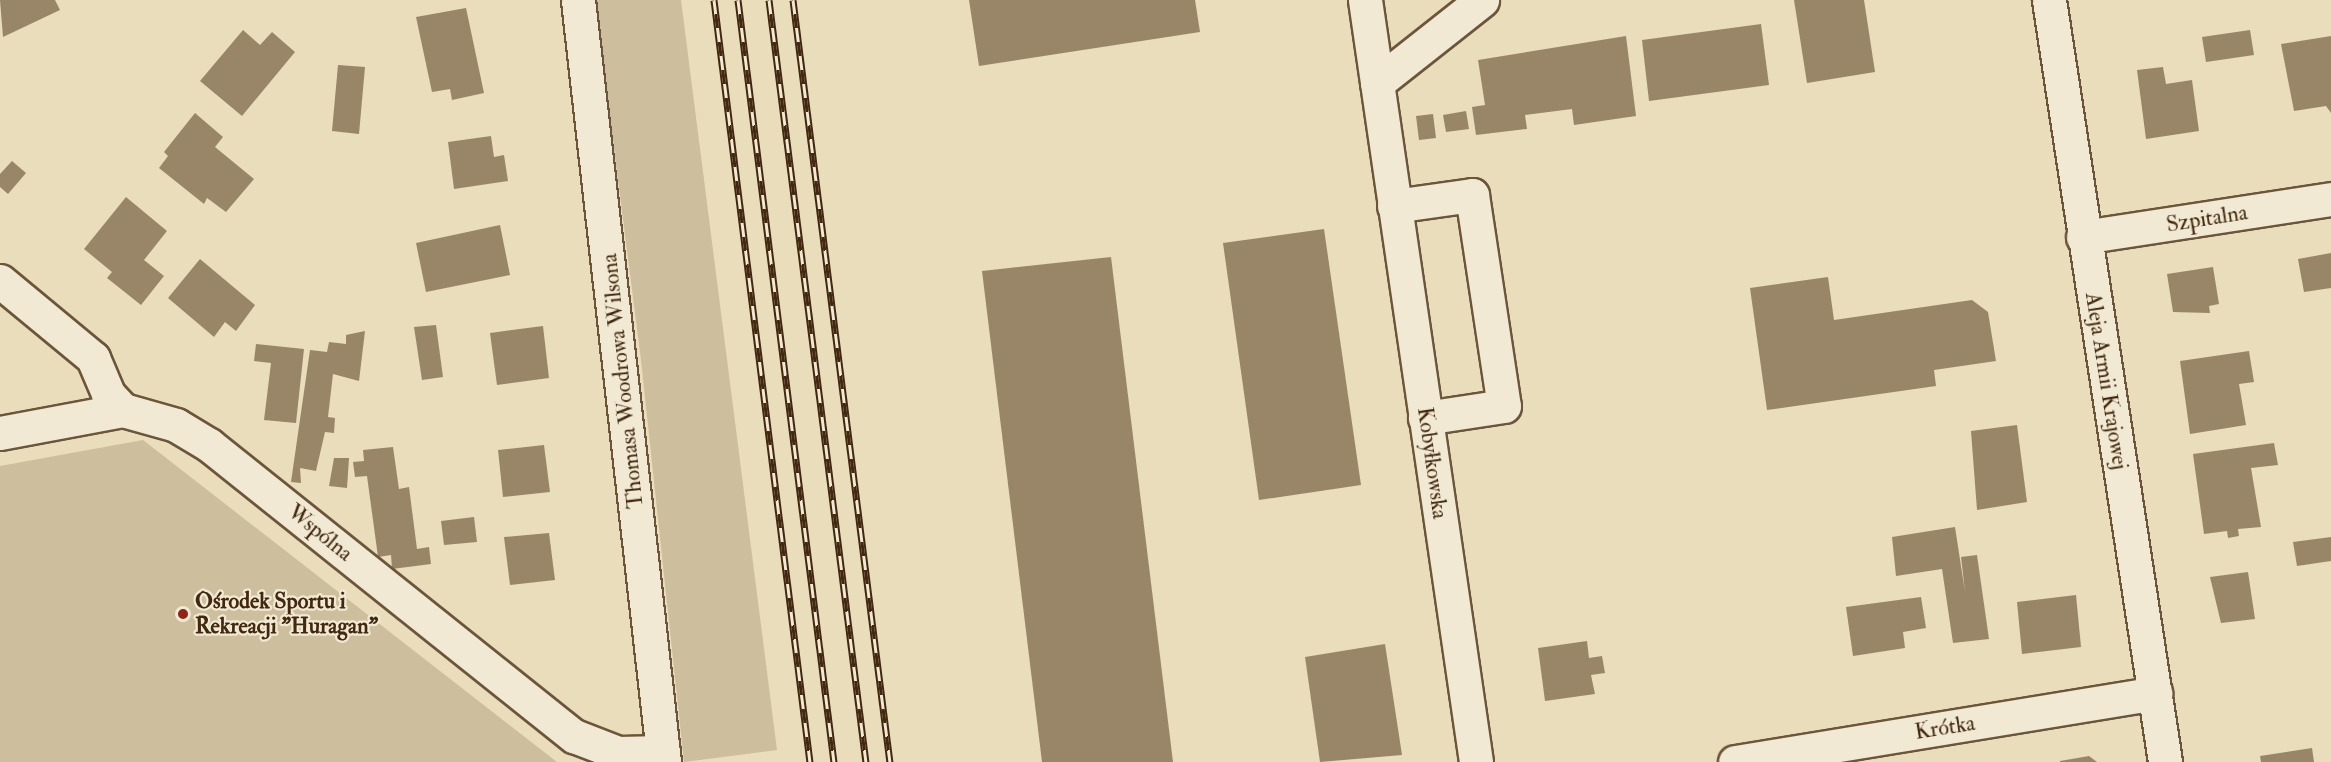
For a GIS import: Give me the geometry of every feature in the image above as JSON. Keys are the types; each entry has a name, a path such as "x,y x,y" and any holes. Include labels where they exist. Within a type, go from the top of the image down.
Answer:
{"street":[{"name":"Thomasa Woodrowa Wilsona","path":"578,0 663,757"},
{"name":"Kobyłkowska","path":"1365,0 1476,762"},
{"path":"1377,82 1482,0"},
{"name":"Aleja Armii Krajowej","path":"2049,0 2083,237 2165,762"},
{"path":"1394,206 1472,195 1504,406 1425,417"},
{"name":"Szpitalna","path":"2083,237 2331,199"},
{"path":"0,281 93,358 108,394 123,410"},
{"name":"Wspólna","path":"123,410 176,425 209,445 574,736 618,753 663,757"},
{"path":"0,433 123,410"},
{"name":"Krótka","path":"1735,762 2155,693"}],"shaded area":[{"path":"595,0 681,0 777,750 684,762 641,360"},
{"name":"Ośrodek Sportu i Rekreacji \"Huragan\"","path":"143,440 557,762 0,762 0,466"}],"building":[{"path":"0,0 55,0 60,10 3,37"},
{"path":"969,0 1195,0 1200,32 979,66"},
{"path":"1794,0 1864,0 1875,72 1807,83"},
{"path":"466,8 484,93 452,100 450,89 432,92 416,17"},
{"path":"1761,24 1769,85 1649,101 1642,40"},
{"path":"243,30 260,45 272,32 295,52 242,116 200,81"},
{"path":"2250,30 2254,55 2206,62 2202,37"},
{"path":"1626,36 1636,116 1574,125 1572,109 1525,115 1527,129 1476,135 1472,107 1485,105 1478,60"},
{"path":"2331,36 2331,113 2326,106 2294,111 2281,44"},
{"path":"338,65 365,67 359,134 332,131"},
{"path":"2163,67 2166,84 2192,80 2199,131 2146,139 2137,70"},
{"path":"1466,111 1469,129 1446,132 1443,115"},
{"path":"195,113 223,137 215,147 254,179 226,212 207,198 204,204 159,168 168,156 164,152"},
{"path":"1433,114 1436,138 1419,140 1416,116"},
{"path":"491,136 494,157 504,155 508,181 454,189 448,142"},
{"path":"12,161 26,173 8,194 0,187 0,174"},
{"path":"126,197 167,231 144,260 164,276 141,305 107,278 112,272 84,249"},
{"path":"500,225 510,275 426,292 416,243"},
{"path":"1324,229 1361,485 1259,500 1223,243"},
{"path":"2331,253 2331,288 2304,292 2298,259"},
{"path":"1111,257 1173,762 1042,762 982,271"},
{"path":"200,259 255,305 236,331 225,322 214,337 168,298"},
{"path":"2213,267 2219,304 2209,306 2210,313 2173,312 2167,274"},
{"path":"1828,277 1834,320 1972,300 1988,312 1996,361 1934,370 1936,386 1767,410 1750,288"},
{"path":"436,325 443,377 422,380 414,327"},
{"path":"543,326 549,378 497,385 490,333"},
{"path":"365,331 359,381 333,374 328,417 335,418 334,433 325,432 316,471 300,468 301,483 291,482 310,350 327,352 329,342 346,344 346,335"},
{"path":"256,344 304,349 296,423 264,420 271,363 254,361"},
{"path":"2249,351 2254,382 2239,384 2246,425 2190,434 2180,361"},
{"path":"2017,425 2027,502 1977,510 1971,431"},
{"path":"2274,443 2278,465 2251,468 2261,527 2238,529 2239,536 2228,538 2227,531 2204,534 2193,454"},
{"path":"544,445 550,492 503,497 498,450"},
{"path":"393,447 399,489 409,487 417,549 429,547 431,564 392,569 391,555 378,557 367,476 355,477 353,462 364,461 363,450"},
{"path":"334,458 349,458 347,488 329,486"},
{"path":"474,517 477,542 444,545 441,521"},
{"path":"1955,527 1965,592 1961,557 1977,555 1989,639 1953,643 1942,569 1896,576 1892,537"},
{"path":"549,533 555,580 510,585 504,537"},
{"path":"2331,537 2331,561 2297,566 2293,542"},
{"path":"2248,572 2255,619 2221,623 2210,577"},
{"path":"2076,595 2081,647 2022,654 2017,602"},
{"path":"1921,597 1926,628 1903,632 1905,648 1853,656 1846,607"},
{"path":"1587,641 1589,658 1602,656 1605,673 1591,675 1595,694 1545,701 1538,648"},
{"path":"1385,644 1402,755 1320,762 1305,657"},
{"path":"2312,748 2314,762 2261,762 2260,756"},
{"path":"2089,756 2097,762 2060,762 2060,761"}],"railway":[{"path":"714,0 810,762"},
{"path":"738,0 834,762"},
{"path":"769,0 866,762"},
{"path":"793,0 890,762"}],"place":[{"name":"Ośrodek Sportu i Rekreacji \"Huragan\"","path":"183,614"}]}
